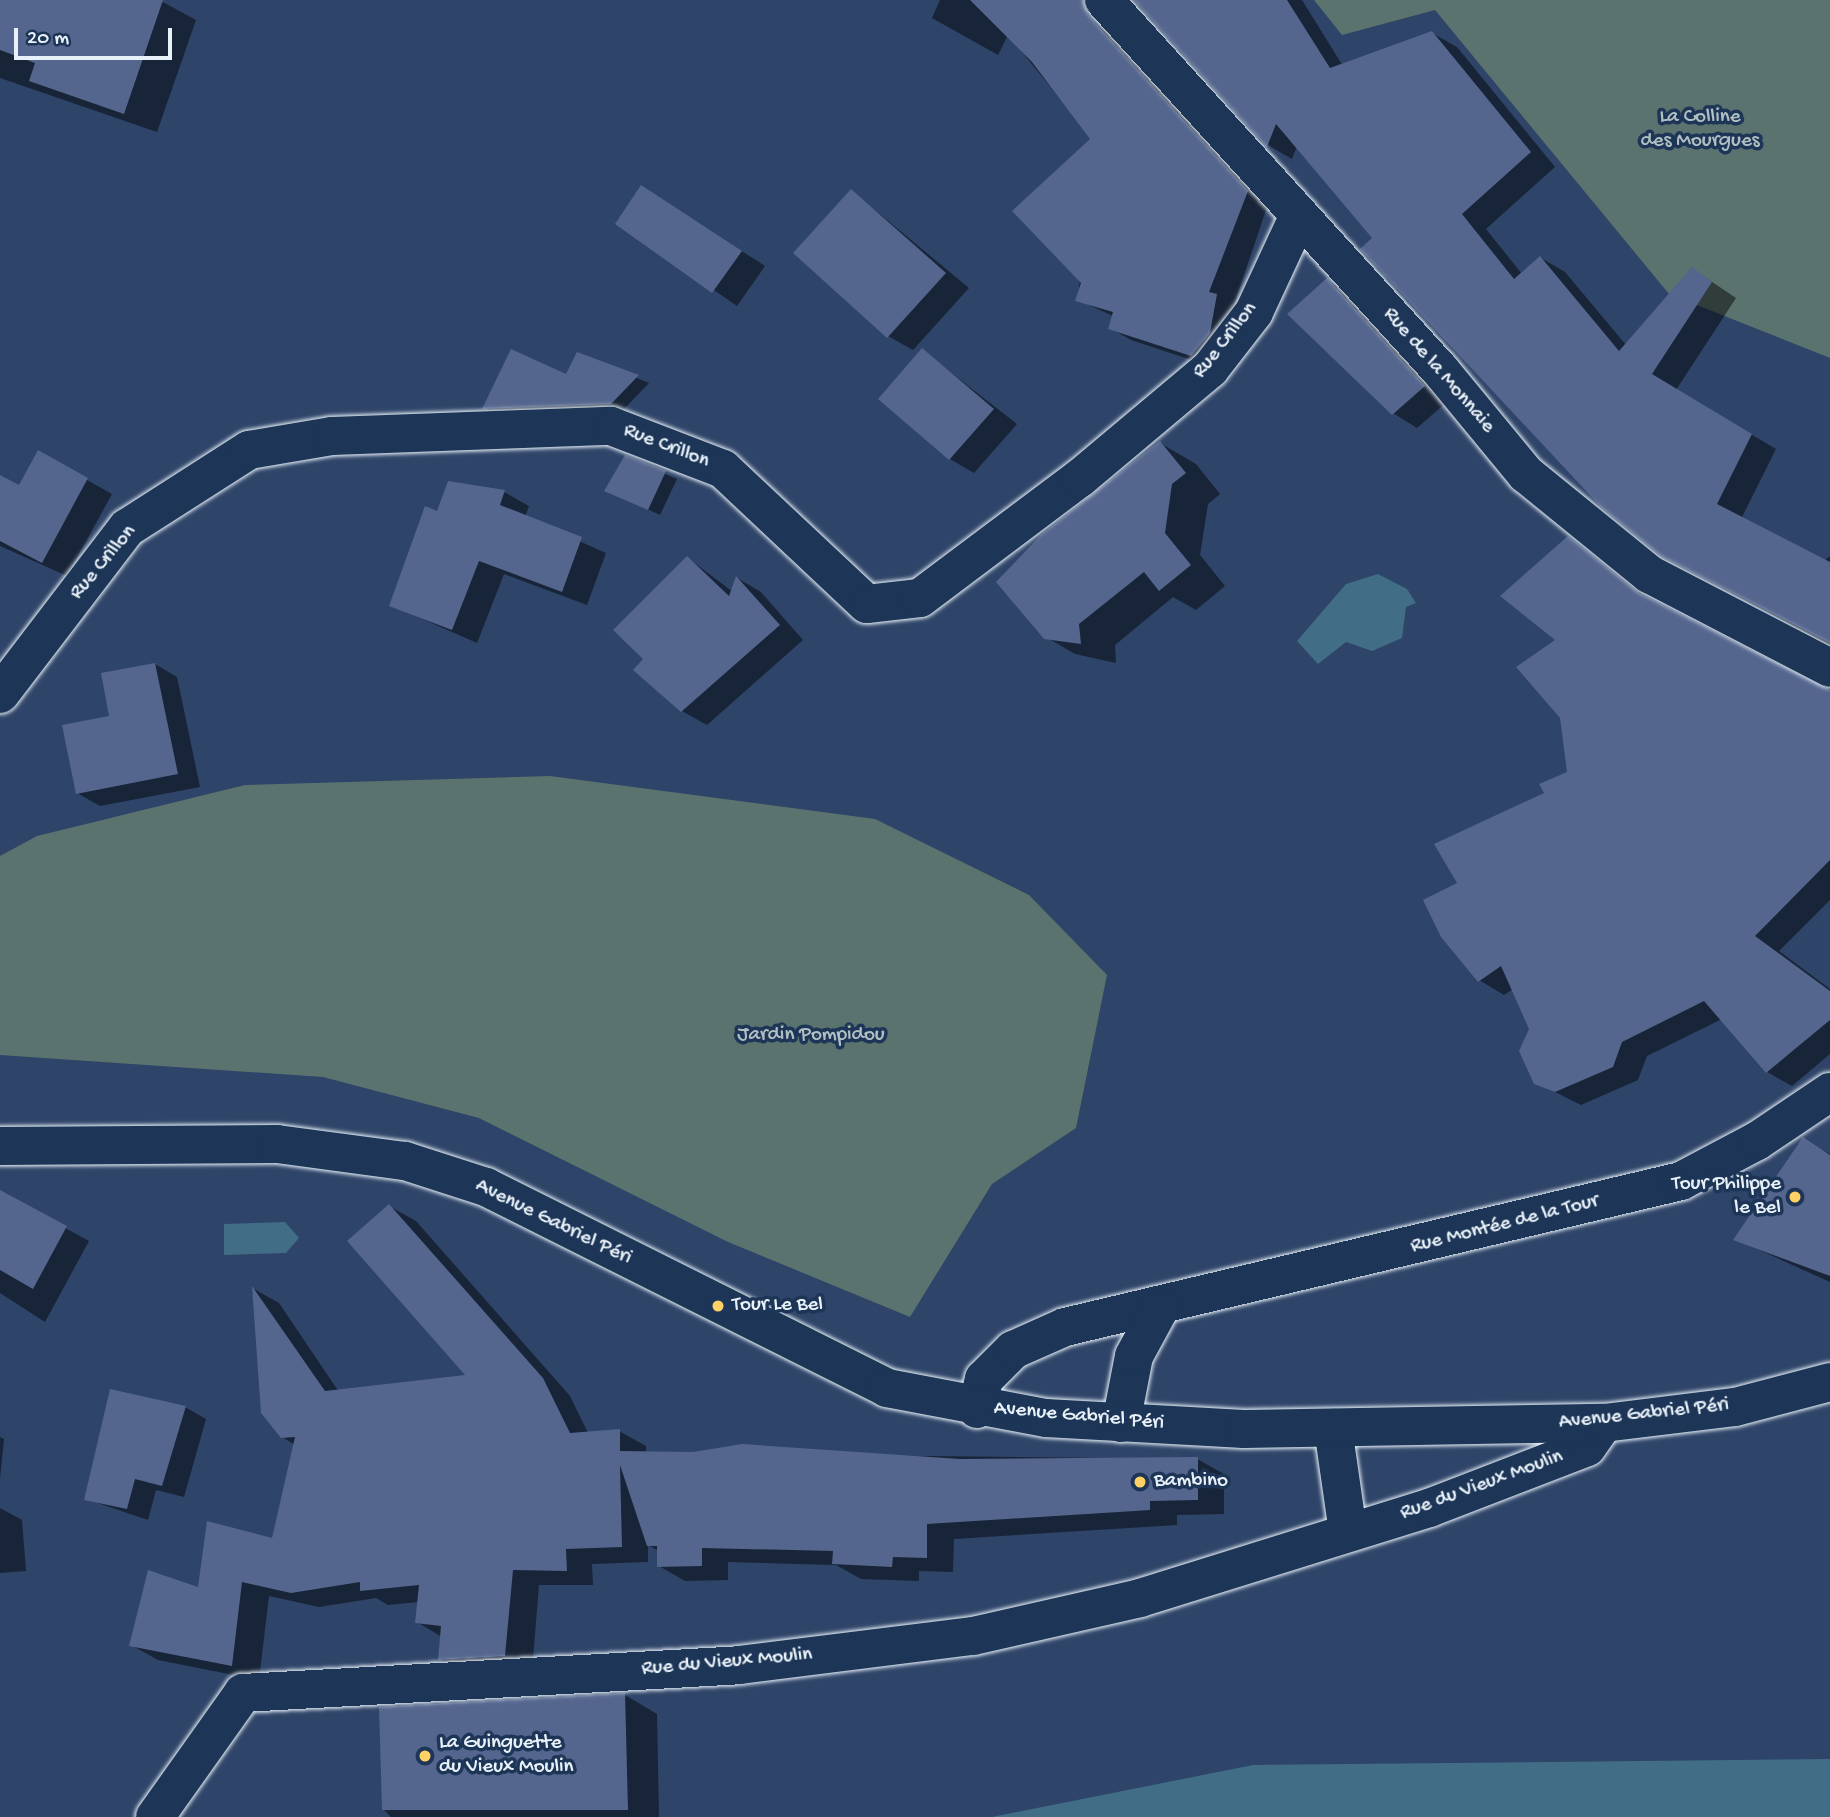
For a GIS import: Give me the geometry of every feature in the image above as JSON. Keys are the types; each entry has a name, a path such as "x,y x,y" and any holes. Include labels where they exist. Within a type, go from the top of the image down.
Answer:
{"street":[{"name":"Rue de la Monnaie","path":"1104,0 1299,215 1526,474 1649,574 1830,668"},
{"name":"Rue Crillon","path":"0,694 127,528 249,450 332,436 611,426 723,468 867,604 920,598 1080,478 1210,369 1254,312 1299,215"},
{"name":"Rue Montée de la Tour","path":"977,1409 984,1380 1013,1350 1065,1327 1160,1308 1681,1181 1830,1092"},
{"name":"Avenue Gabriel Péri","path":"0,1146 276,1144 405,1161 486,1187 552,1218 842,1369 887,1388 977,1409 1121,1423 1333,1428 1604,1423 1735,1407 1830,1382"},
{"path":"1121,1423 1134,1356 1160,1308"},
{"name":"Rue du Vieux Moulin","path":"156,1817 243,1693 739,1665 973,1636 1140,1598 1538,1469 1587,1447 1604,1423"},
{"path":"1333,1428 1349,1532"}],"green space":[{"name":"La Colline des Mourgues","path":"1314,0 1830,0 1830,358 1669,294 1435,10 1342,35"},
{"name":"Jardin Pompidou","path":"550,776 875,819 1029,895 1107,975 1076,1128 992,1184 910,1317 728,1242 479,1118 323,1077 0,1055 0,856 37,836 245,785"}],"water":[{"path":"1378,574 1407,589 1416,603 1406,607 1402,638 1372,651 1346,642 1318,664 1297,641 1346,584"},
{"path":"285,1222 299,1238 286,1253 224,1255 224,1224"},
{"path":"1830,1759 1830,1817 992,1817 1253,1765"}],"building":[{"path":"0,0 163,0 124,114 29,81 35,63 0,50"},
{"path":"970,0 1083,0 1088,15 1248,191 1209,292 1217,294 1210,333 1191,356 1108,329 1113,312 1075,301 1081,283 1012,211 1090,139 1032,62"},
{"path":"1134,0 1287,0 1330,68 1432,31 1531,152 1462,214 1514,279 1540,256 1619,351 1692,267 1712,282 1652,374 1752,434 1717,504 1830,562 1830,643 1661,556 1601,507 1360,249 1372,238 1276,124 1267,147"},
{"path":"641,185 742,251 712,293 615,224"},
{"path":"851,189 946,273 887,338 793,253"},
{"path":"1327,278 1425,386 1392,415 1287,314"},
{"path":"922,348 994,409 949,460 878,399"},
{"path":"511,349 566,374 577,352 639,375 611,404 482,409"},
{"path":"1160,441 1186,473 1172,484 1165,533 1191,565 1159,591 1144,572 1079,624 1081,644 1044,639 996,582 1041,535"},
{"path":"38,450 88,478 42,563 0,541 0,475 19,485"},
{"path":"625,455 666,471 648,510 604,491"},
{"path":"448,481 505,490 500,505 582,537 562,592 479,561 452,630 389,606 425,506 437,511"},
{"path":"1568,536 1639,593 1830,690 1830,860 1755,936 1830,991 1830,1020 1766,1073 1704,1001 1622,1042 1613,1067 1555,1092 1534,1084 1519,1051 1529,1029 1501,966 1478,982 1441,937 1423,900 1457,883 1434,844 1544,793 1539,784 1567,772 1560,718 1516,667 1555,640 1500,596"},
{"path":"687,556 729,596 736,576 780,625 681,712 633,670 643,659 613,630"},
{"path":"155,663 178,774 76,794 62,725 109,716 101,673"},
{"name":"Tour Philippe le Bel","path":"1803,1137 1830,1155 1830,1276 1733,1240"},
{"path":"0,1190 67,1226 33,1289 0,1270"},
{"path":"389,1204 543,1378 570,1433 620,1429 620,1451 693,1452 742,1444 960,1459 1198,1457 1198,1500 1150,1501 1150,1510 927,1524 927,1558 893,1557 892,1567 832,1564 833,1551 702,1548 702,1566 657,1567 657,1546 647,1546 620,1465 622,1547 566,1549 567,1571 513,1570 505,1656 438,1660 441,1626 415,1623 419,1585 360,1591 360,1582 291,1593 242,1582 232,1666 129,1646 148,1570 198,1587 207,1521 272,1538 295,1437 281,1438 261,1413 252,1286 325,1391 465,1375 347,1241"},
{"path":"110,1389 186,1406 162,1486 135,1479 127,1509 84,1500"},
{"path":"625,1693 628,1810 382,1810 379,1707"}],"place":[{"name":"Tour Philippe le Bel","path":"1795,1197"},
{"name":"Tour Le Bel","path":"718,1306"},
{"name":"Bambino","path":"1140,1482"},
{"name":"La Guinguette du Vieux Moulin","path":"425,1756"}]}
